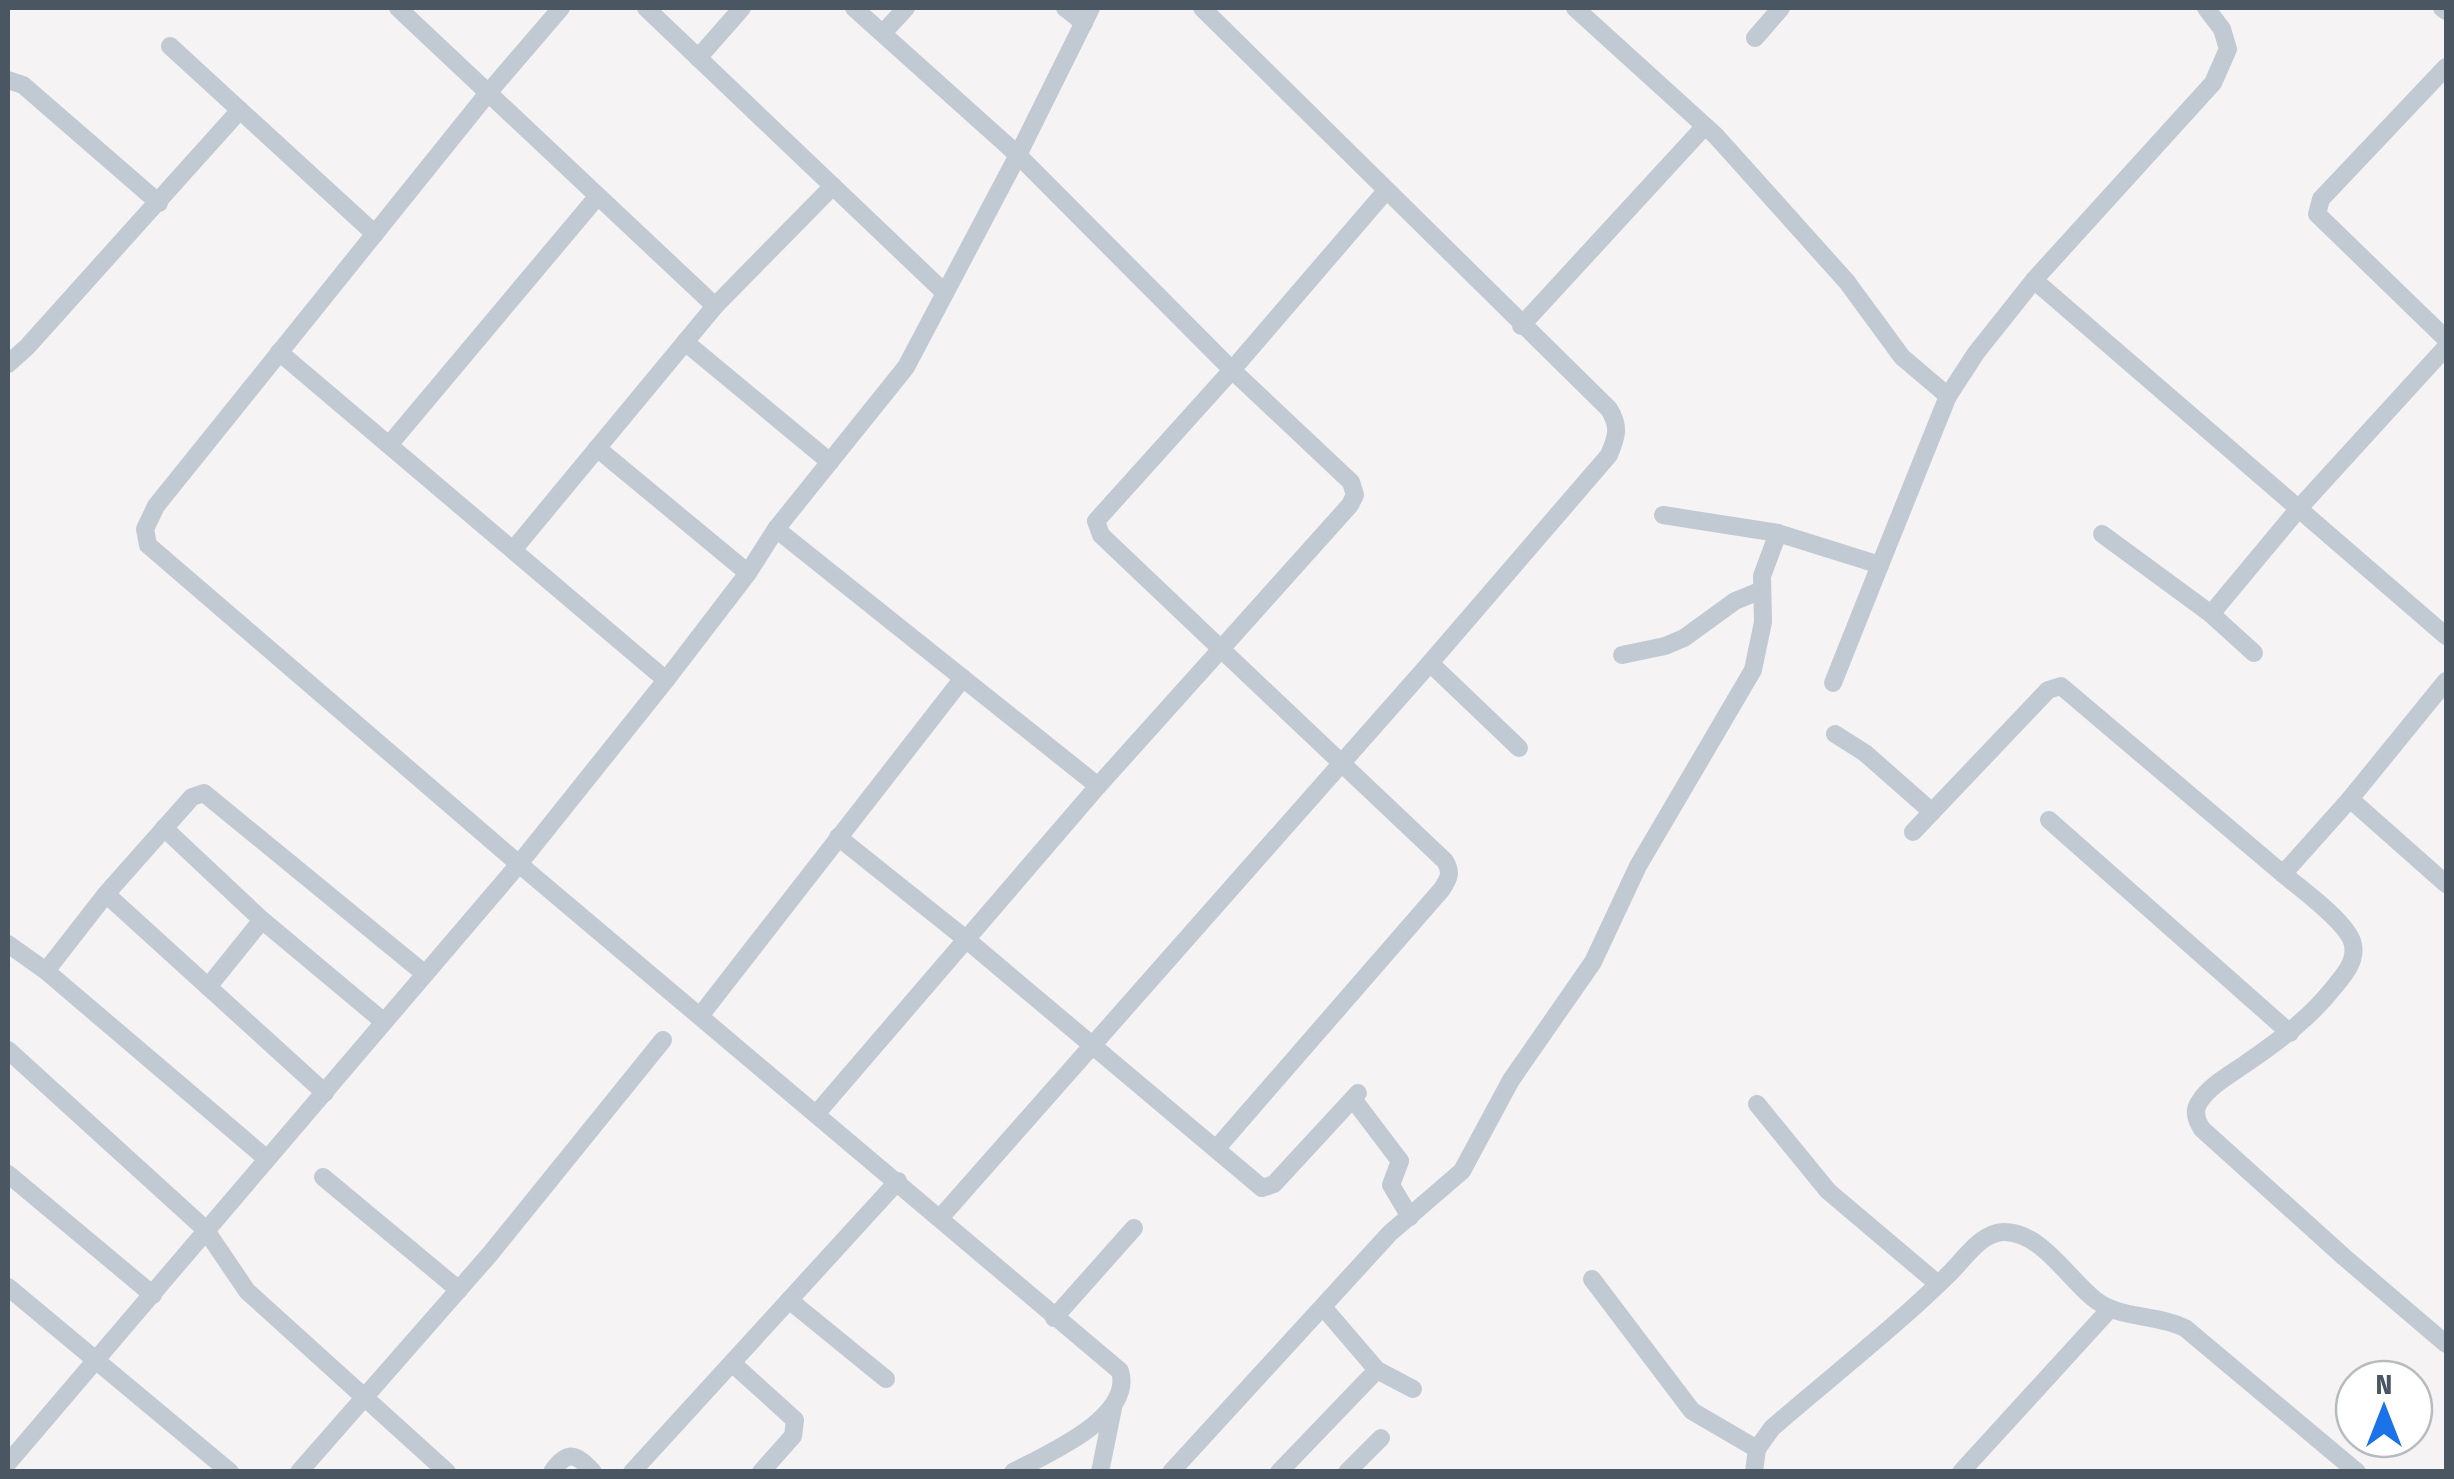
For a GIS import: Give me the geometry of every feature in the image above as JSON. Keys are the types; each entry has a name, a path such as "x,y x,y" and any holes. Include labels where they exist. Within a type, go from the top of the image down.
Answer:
{"street":[{"path":"398,8 715,306"},
{"path":"561,8 488,93 156,506 145,530 148,546 518,864 1120,1371 1123,1387 1113,1408 1077,1436 1013,1472"},
{"path":"646,8 945,293"},
{"path":"698,58 742,8"},
{"path":"817,1113 1098,786 1350,506 1355,495 1351,482 1232,370 1018,155 854,8"},
{"path":"883,33 906,8"},
{"path":"8,1463 518,864 666,680 748,573 776,529 906,368 1088,15 1065,8"},
{"path":"940,1218 1430,662 1608,455 1617,436 1618,424 1609,409 1202,8"},
{"path":"1575,8 1704,126 1847,282 1902,357 1948,396"},
{"path":"1755,38 1781,8"},
{"path":"1833,684 1948,396 1976,352 2034,280 2213,83 2228,49 2227,38 2206,8"},
{"path":"170,46 374,234"},
{"path":"2210,614 2446,343 2316,214 2321,199 2446,67"},
{"path":"8,80 23,84 159,203"},
{"path":"8,364 240,110"},
{"path":"1522,326 1704,126"},
{"path":"513,550 715,306 833,186"},
{"path":"1216,1149 1449,878 1450,869 1446,861 1101,535 1096,521 1385,192"},
{"path":"389,445 598,197"},
{"path":"2034,280 2446,636"},
{"path":"685,342 830,462"},
{"path":"279,352 666,680"},
{"path":"598,448 748,573"},
{"path":"1663,514 1778,533 1880,565"},
{"path":"776,529 1098,786"},
{"path":"1170,1472 1390,1234 1462,1171 1511,1080 1593,962 1656,833 1753,670 1764,622 1762,576 1778,533"},
{"path":"2102,534 2210,614 2254,653"},
{"path":"1622,655 1684,638 1735,600 1762,590"},
{"path":"1430,662 1519,748"},
{"path":"700,1016 962,678"},
{"path":"2283,874 2446,681"},
{"path":"1912,832 2048,690 2061,686 2344,928 2353,942 2352,958 2327,997 2290,1033 2200,1100 2196,1120 2344,1257 2446,1344"},
{"path":"1835,734 1865,752 1932,812"},
{"path":"46,971 164,828 192,797 204,793 425,974"},
{"path":"2350,799 2446,884"},
{"path":"2048,820 2290,1033"},
{"path":"164,828 262,920 384,1022"},
{"path":"838,837 967,940 1255,1184 1269,1188 1355,1096 1400,1161 1391,1185 1410,1217"},
{"path":"106,894 325,1093"},
{"path":"208,987 262,920"},
{"path":"8,944 46,971 267,1159"},
{"path":"299,1472 459,1290 663,1040"},
{"path":"8,1050 205,1229 247,1291 447,1472"},
{"path":"1757,1104 1828,1190 1938,1284"},
{"path":"8,1174 153,1295"},
{"path":"323,1177 459,1290"},
{"path":"632,1472 898,1181"},
{"path":"1054,1318 1134,1228"},
{"path":"1754,1472 1757,1449 1772,1428 1913,1310 1987,1236 2005,1232 2037,1244 2109,1310 2153,1316 2185,1328 2356,1472"},
{"path":"1592,1278 1692,1411 1757,1449"},
{"path":"8,1287 230,1472"},
{"path":"789,1300 886,1378"},
{"path":"1323,1307 1377,1370 1413,1389"},
{"path":"1961,1472 2109,1310"},
{"path":"732,1363 795,1420 793,1436 761,1472"},
{"path":"1279,1472 1377,1370"},
{"path":"1100,1472 1113,1408"},
{"path":"1347,1472 1382,1438"},
{"path":"552,1472 570,1456 578,1457 592,1472"}]}
